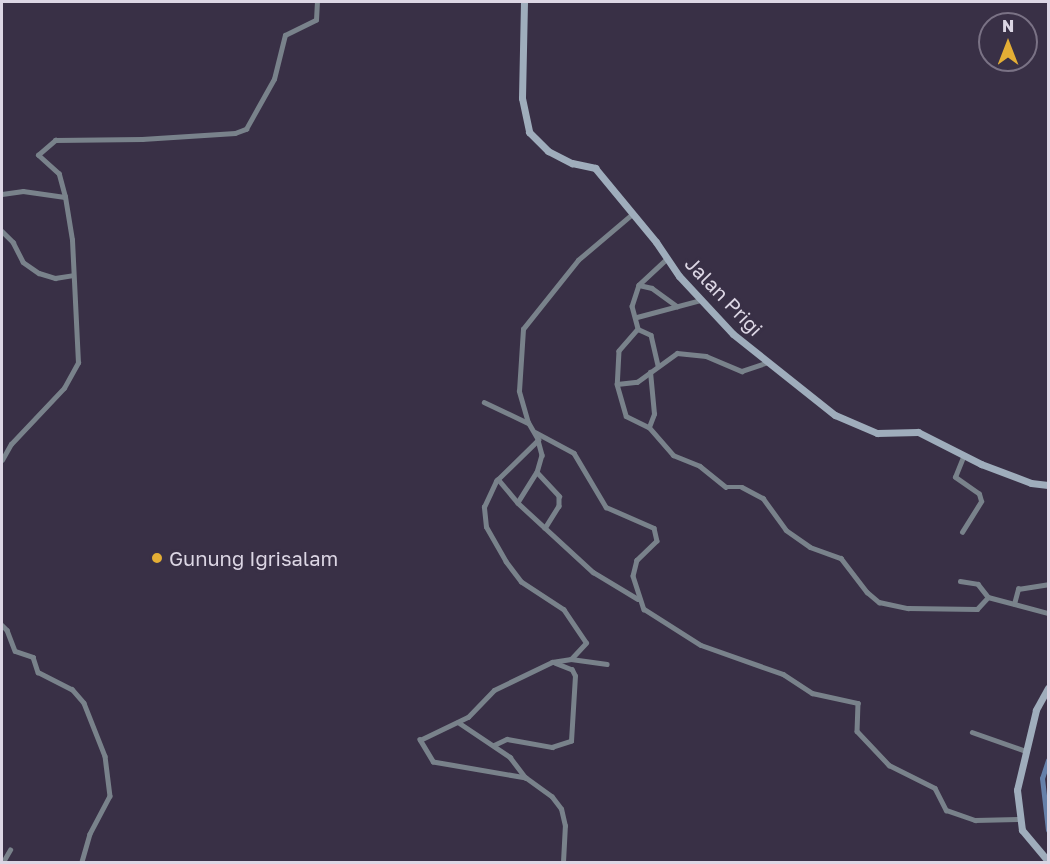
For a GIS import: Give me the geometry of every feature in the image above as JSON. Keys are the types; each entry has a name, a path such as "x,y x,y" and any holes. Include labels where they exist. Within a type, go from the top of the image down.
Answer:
{"street":[{"path":"2,460 11,444 64,388 78,363 73,275 65,196 59,174 38,154 55,140 142,139 246,129 274,79 285,35 316,20 317,2"},
{"name":"Jalan Prigi","path":"524,2 522,98 529,132 548,151 572,163 594,168 631,215 656,242 666,260 701,300 768,362 835,415 877,433 918,432 963,457 1030,483 1048,485"},
{"path":"2,194 23,192 65,196"},
{"path":"518,503 537,472 542,455 538,440 528,423 518,375 523,329 578,260 631,215"},
{"path":"2,231 13,242 23,262 39,273 55,278 73,275"},
{"path":"666,260 639,285 632,301 638,329 619,351 617,384 622,412 649,427 673,455 700,466 726,487 742,487 763,498 786,530 810,547 842,558 867,592 879,602 908,608 977,609 988,597"},
{"path":"639,285 651,288 677,306"},
{"path":"637,317 701,300"},
{"path":"638,329 651,335 658,365"},
{"path":"617,384 637,382 677,353 706,356 742,371 768,362"},
{"path":"649,427 654,414 650,372"},
{"path":"484,402 528,423"},
{"path":"533,431 574,453 606,507 654,528 657,541 643,552 634,570 638,599"},
{"path":"538,440 498,479 484,507 486,527 521,582 564,610 586,638 586,643 571,659"},
{"path":"962,532 981,501 979,494 955,477 963,457"},
{"path":"537,472 559,496 559,506 545,528"},
{"path":"498,479 518,503 593,572 638,599 653,616 701,645 783,674 812,693 858,703 857,731 889,765 935,788 946,810 975,820 1020,819"},
{"path":"960,581 978,584 988,597 1048,613"},
{"path":"1014,604 1018,589 1048,584"},
{"path":"2,626 7,630 15,651 33,657 38,672 66,685 84,703 105,756 110,796 90,834 81,862"},
{"path":"526,778 430,761 421,738 458,722 494,690 552,662 571,659 607,664"},
{"path":"494,745 507,739 552,747 571,741 575,676 570,669 552,662"},
{"path":"1048,688 1036,710 1017,790 1020,819 1028,840 1048,861"},
{"path":"458,722 510,757 526,778 552,797 561,809 565,826 563,862"},
{"path":"972,732 1026,750"},
{"path":"3,862 9,850"}],"waterway":[{"path":"1048,760 1042,778 1048,830"}],"place":[{"name":"Gunung Igrisalam","path":"157,558"}]}
